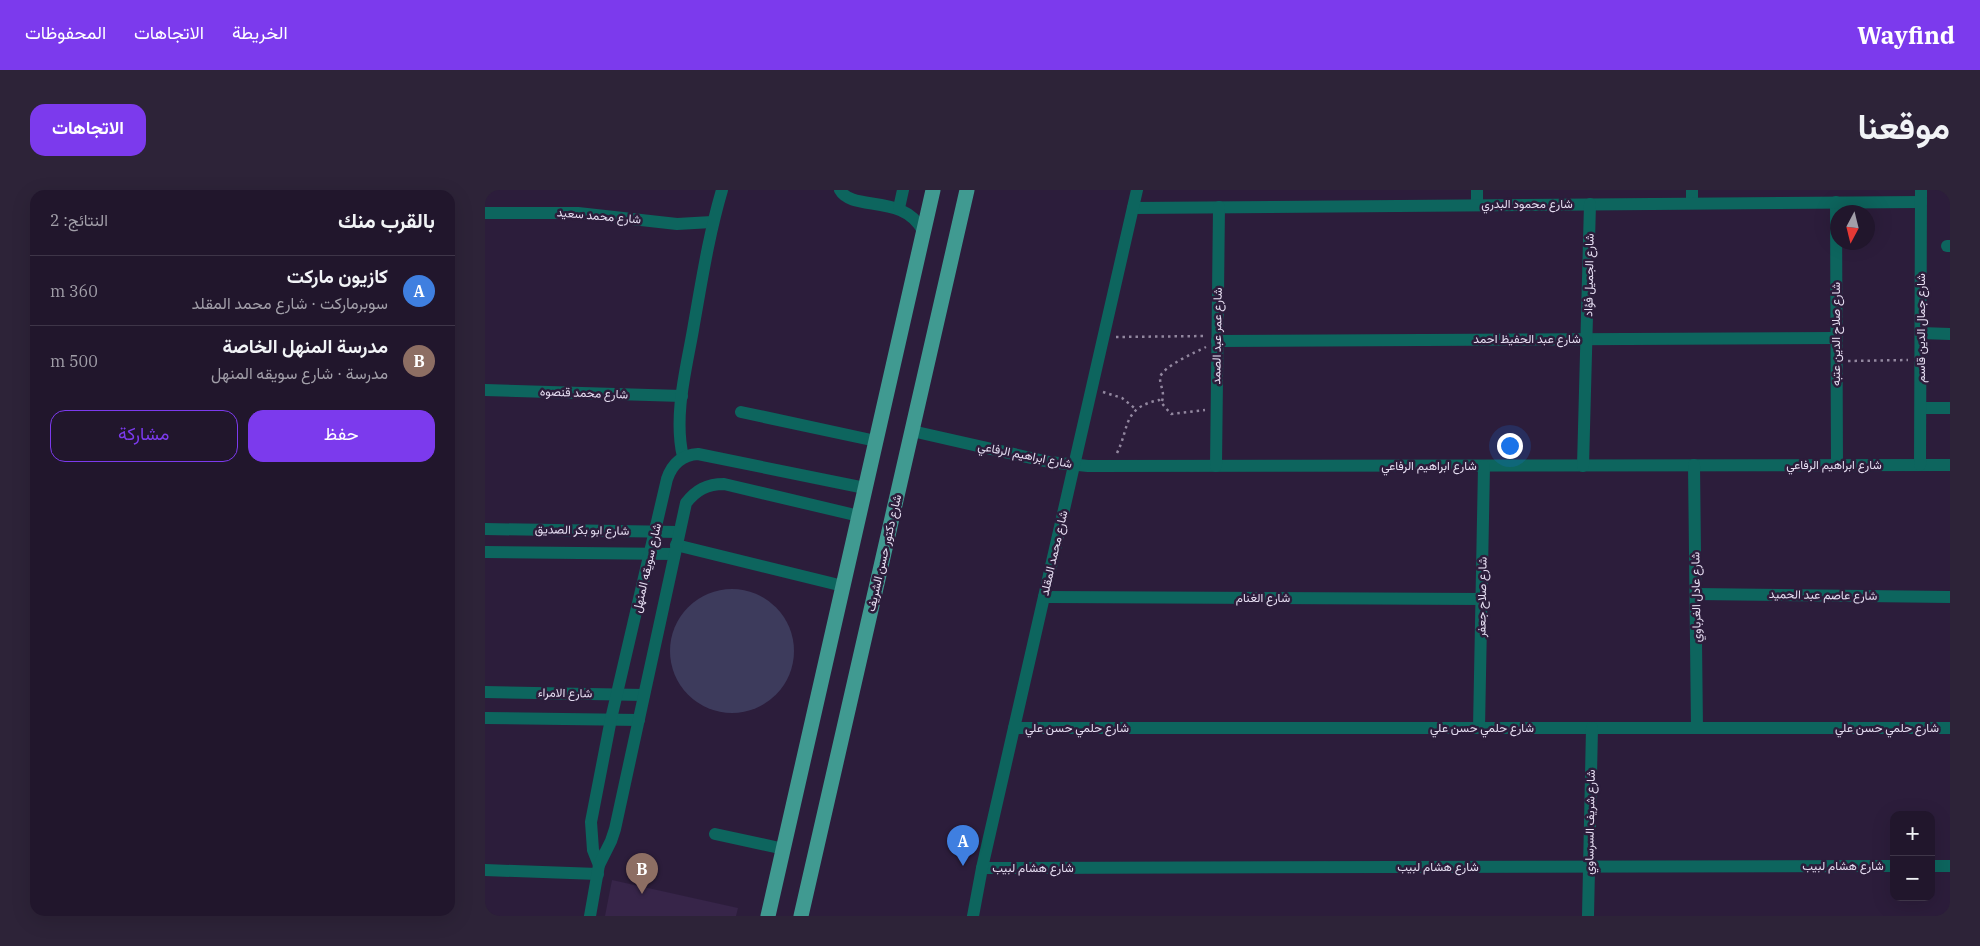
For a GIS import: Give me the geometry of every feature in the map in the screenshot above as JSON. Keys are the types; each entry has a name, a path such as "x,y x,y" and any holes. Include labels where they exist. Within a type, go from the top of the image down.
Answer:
{"main road":[{"path":"768,916 933,190"},
{"name":"شارع دكتور حسن الشريف","path":"801,916 967,190"}],"street":[{"path":"722,190 712,222 682,396 680,437 683,457 692,454 704,455 865,488"},
{"path":"840,190 847,198 899,208 911,214 923,231"},
{"path":"875,203 877,190"},
{"path":"899,208 903,190"},
{"name":"شارع محمد المقلد","path":"973,916 982,868 1137,190"},
{"path":"1477,190 1477,205"},
{"path":"1693,190 1693,203"},
{"name":"شارع محمود البدري","path":"1133,208 1835,202 1921,196"},
{"name":"شارع جمال الدين قاسم","path":"1920,465 1921,196"},
{"name":"شارع صلاح الدين عتبه","path":"1835,202 1837,465"},
{"name":"شارع الجميل فؤاد","path":"1583,466 1590,204"},
{"name":"شارع عمر عبد الصمد","path":"1216,466 1219,206"},
{"name":"شارع محمد سعيد","path":"485,213 578,213 677,224 712,222"},
{"path":"1921,333 1950,334"},
{"name":"شارع عبد الحفيظ احمد","path":"1217,338 1836,338"},
{"name":"شارع محمد قنصوه","path":"485,390 682,396"},
{"path":"1921,408 1950,408"},
{"path":"741,412 876,441"},
{"name":"شارع ابراهيم الرفاعي","path":"912,431 1049,462 1074,465 1950,465"},
{"name":"شارع سويقه المنهل","path":"599,869 593,850 591,822 611,720 669,473 683,457"},
{"name":"شارع عادل الغرباوي","path":"1694,465 1697,728"},
{"name":"شارع صلاح جعفر","path":"1479,728 1484,466"},
{"name":"شارع سويقه المنهل","path":"590,916 599,869 615,829 686,503 697,491 717,484 859,516"},
{"name":"شارع ابو بكر الصديق","path":"485,529 679,532"},
{"name":"شارع ابو بكر الصديق","path":"485,552 650,554 675,549 843,586"},
{"name":"شارع عاصم عبد الحميد","path":"1696,594 1950,597"},
{"name":"شارع الغنام","path":"1044,597 1481,599"},
{"name":"شارع الامراء","path":"485,692 644,695"},
{"name":"شارع الامراء","path":"485,718 639,720"},
{"name":"شارع حلمي حسن علي","path":"1014,728 1950,728"},
{"name":"شارع شريف السرساوي","path":"1588,916 1593,728"},
{"path":"715,834 784,849"},
{"name":"شارع هشام لبيب","path":"982,868 1890,866"},
{"path":"1935,866 1950,866"},
{"path":"485,870 599,869"}],"path":[{"path":"1103,337 1217,338"},
{"path":"1217,338 1165,370 1160,377 1163,393 1161,401 1167,412 1171,414 1188,411 1217,410"},
{"path":"1837,361 1921,359"},
{"path":"1091,393 1113,394 1130,403 1137,410"},
{"path":"1107,466 1118,452 1126,424 1137,410 1150,402 1161,401"}],"shaded area":[{"path":"612,880 738,908 736,916 605,916"}],"building":[{"path":"732,589 756,594 776,607 789,627 794,651 789,675 776,695 756,708 732,713 708,708 688,695 675,675 670,651 675,627 688,607 708,594"}],"place":[{"name":"كازيون ماركت","path":"963,866"},
{"name":"مدرسة المنهل الخاصة","path":"642,894"}]}
